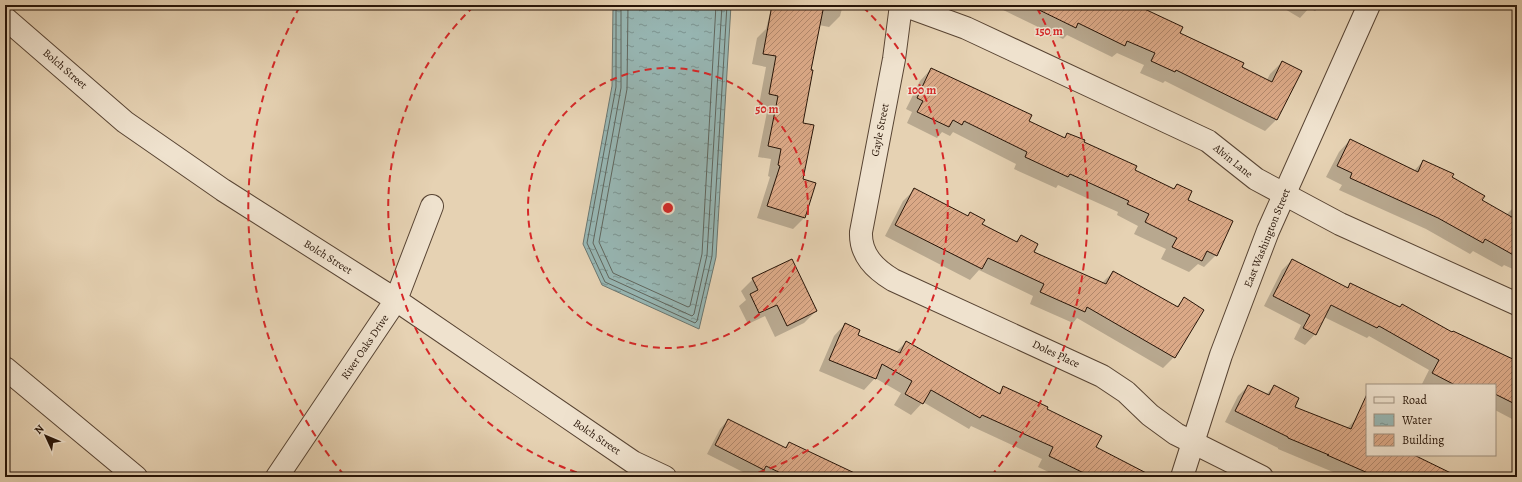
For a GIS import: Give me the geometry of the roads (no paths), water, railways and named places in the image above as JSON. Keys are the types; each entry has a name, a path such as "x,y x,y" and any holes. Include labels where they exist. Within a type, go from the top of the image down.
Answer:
{"street":[{"name":"Alvin Lane","path":"902,5 966,28 1208,141 1256,179 1340,224 1517,304"},
{"name":"Gayle Street","path":"861,232 894,59 902,5"},
{"name":"East Washington Street","path":"1182,477 1221,355 1268,230 1369,5"},
{"name":"Bolch Street","path":"5,18 125,122 222,190 396,300 633,462 665,477"},
{"name":"River Oaks Drive","path":"277,477 396,300 432,206"},
{"name":"Doles Place","path":"861,232 860,240 867,258 878,272 1102,376 1126,392 1150,415 1176,434 1262,477"},
{"path":"5,368 136,477"}],"water":[{"path":"613,5 731,5 716,257 699,329 602,285 583,244 612,86"}]}
